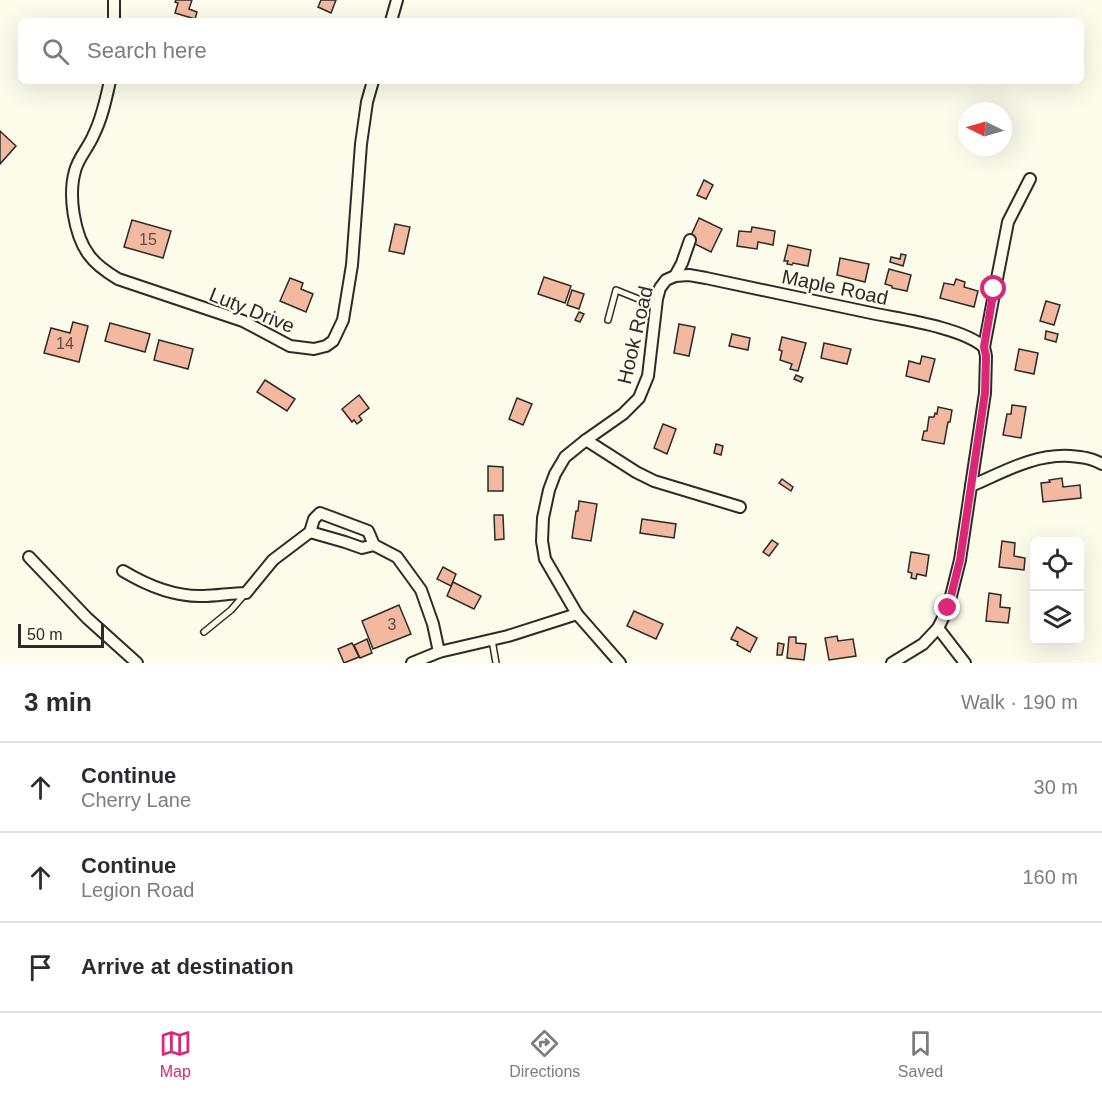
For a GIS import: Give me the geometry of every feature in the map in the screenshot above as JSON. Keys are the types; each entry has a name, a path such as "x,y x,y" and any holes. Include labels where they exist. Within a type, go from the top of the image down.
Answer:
{"street":[{"path":"114,0 114,18"},
{"path":"392,18 397,0"},
{"name":"Luty Drive","path":"109,84 102,114 76,167 72,182 74,214 81,241 90,256 118,279 243,321 290,346 314,349 326,346 333,341 344,320 352,265 361,144 372,84"},
{"path":"892,663 923,644 938,628 948,608 960,560 985,393 986,356 984,347 1008,222 1030,179"},
{"name":"Hook Road","path":"620,663 577,614 545,559 542,541 543,518 549,490 565,457 623,414 639,398 648,376 660,288 666,280 675,276 690,240"},
{"name":"Maple Road","path":"675,276 689,275 706,278 917,323 965,335 984,347"},
{"path":"586,440 654,481 740,507"},
{"path":"971,486 1031,460 1056,455 1084,457 1102,464"},
{"path":"123,571 163,591 185,596 204,597 246,593 273,560 310,532 314,519 320,513 368,531 374,545 397,556 421,590 433,624 439,652"},
{"path":"310,532 362,549 374,545"},
{"path":"29,557 87,618 137,663"},
{"path":"412,663 439,652 508,636 577,614"},
{"path":"938,628 965,663"}],"lane":[{"path":"608,320 616,290 656,306"},
{"path":"204,632 231,610 246,593"},
{"path":"492,640 496,663"}],"building":[{"path":"176,0 192,0 189,9 197,12 195,18 175,13 178,3 175,2"},
{"path":"321,0 336,0 331,13 318,7"},
{"path":"0,131 16,146 0,164"},
{"path":"704,180 713,185 706,199 697,195"},
{"path":"699,218 722,229 711,252 693,243 690,238"},
{"path":"132,220 171,231 163,258 124,247"},
{"path":"395,224 410,227 404,254 389,251"},
{"path":"752,227 775,231 773,245 758,242 757,249 737,246 739,231 751,232"},
{"path":"788,245 811,250 808,266 787,264 788,261 784,261"},
{"path":"901,254 906,255 903,266 890,262 891,257 900,259"},
{"path":"840,258 869,264 865,282 837,275"},
{"path":"889,269 911,275 907,291 885,284"},
{"path":"544,277 571,286 565,303 538,294"},
{"path":"290,278 303,283 301,289 313,294 306,312 280,301"},
{"path":"956,279 965,282 964,287 978,291 974,307 940,298 944,283 954,285"},
{"path":"572,290 584,294 579,309 567,305"},
{"path":"1046,301 1060,305 1054,325 1040,321"},
{"path":"579,312 584,314 580,322 575,320"},
{"path":"73,322 88,326 79,362 44,353 51,328 70,333"},
{"path":"110,323 150,334 145,352 105,341"},
{"path":"679,324 695,327 689,356 674,353"},
{"path":"1046,331 1058,334 1056,342 1045,339"},
{"path":"732,334 750,338 748,350 729,346"},
{"path":"782,337 806,343 798,371 790,369 792,364 780,360 782,351 779,350"},
{"path":"159,340 193,349 188,369 154,360"},
{"path":"824,343 851,349 847,364 821,358"},
{"path":"1019,349 1038,353 1034,374 1015,370"},
{"path":"922,356 935,359 929,382 906,376 909,361 920,364"},
{"path":"796,375 803,378 801,382 794,379"},
{"path":"265,380 295,399 287,411 257,392"},
{"path":"359,395 369,408 359,416 362,420 357,424 354,420 352,422 342,409"},
{"path":"517,398 532,404 523,425 509,419"},
{"path":"1012,405 1026,407 1021,438 1003,435 1007,414 1011,414"},
{"path":"938,407 952,410 944,444 922,440 924,431 927,431 929,417 937,414"},
{"path":"663,424 676,429 667,454 654,448"},
{"path":"716,444 723,446 721,455 714,453"},
{"path":"488,466 503,467 503,491 488,491"},
{"path":"1062,478 1063,487 1080,485 1081,498 1043,502 1041,483"},
{"path":"782,479 793,487 791,491 779,483"},
{"path":"579,501 597,504 591,541 572,538"},
{"path":"494,515 503,515 504,539 495,540"},
{"path":"642,519 676,524 674,538 640,533"},
{"path":"772,540 778,544 769,556 763,552"},
{"path":"1002,541 1015,543 1014,556 1025,558 1024,570 999,567"},
{"path":"911,552 929,555 926,576 917,574 916,579 911,578 912,573 908,572"},
{"path":"443,567 456,574 451,586 437,579"},
{"path":"453,582 481,596 474,609 447,596"},
{"path":"989,593 1001,595 1000,607 1010,608 1008,623 986,621"},
{"path":"399,605 411,634 373,649 362,621"},
{"path":"634,611 663,624 656,639 627,626"},
{"path":"737,627 757,638 750,652 731,639"},
{"path":"837,636 838,641 853,639 856,656 829,660 825,638"},
{"path":"789,637 796,637 796,643 806,644 804,660 787,658"},
{"path":"367,639 372,653 360,658 354,645"},
{"path":"352,643 359,657 344,663 338,649"},
{"path":"778,643 784,644 782,655 777,655"}],"route":[{"path":"948,608 960,560 985,393 986,356 984,347 994,289"}]}
